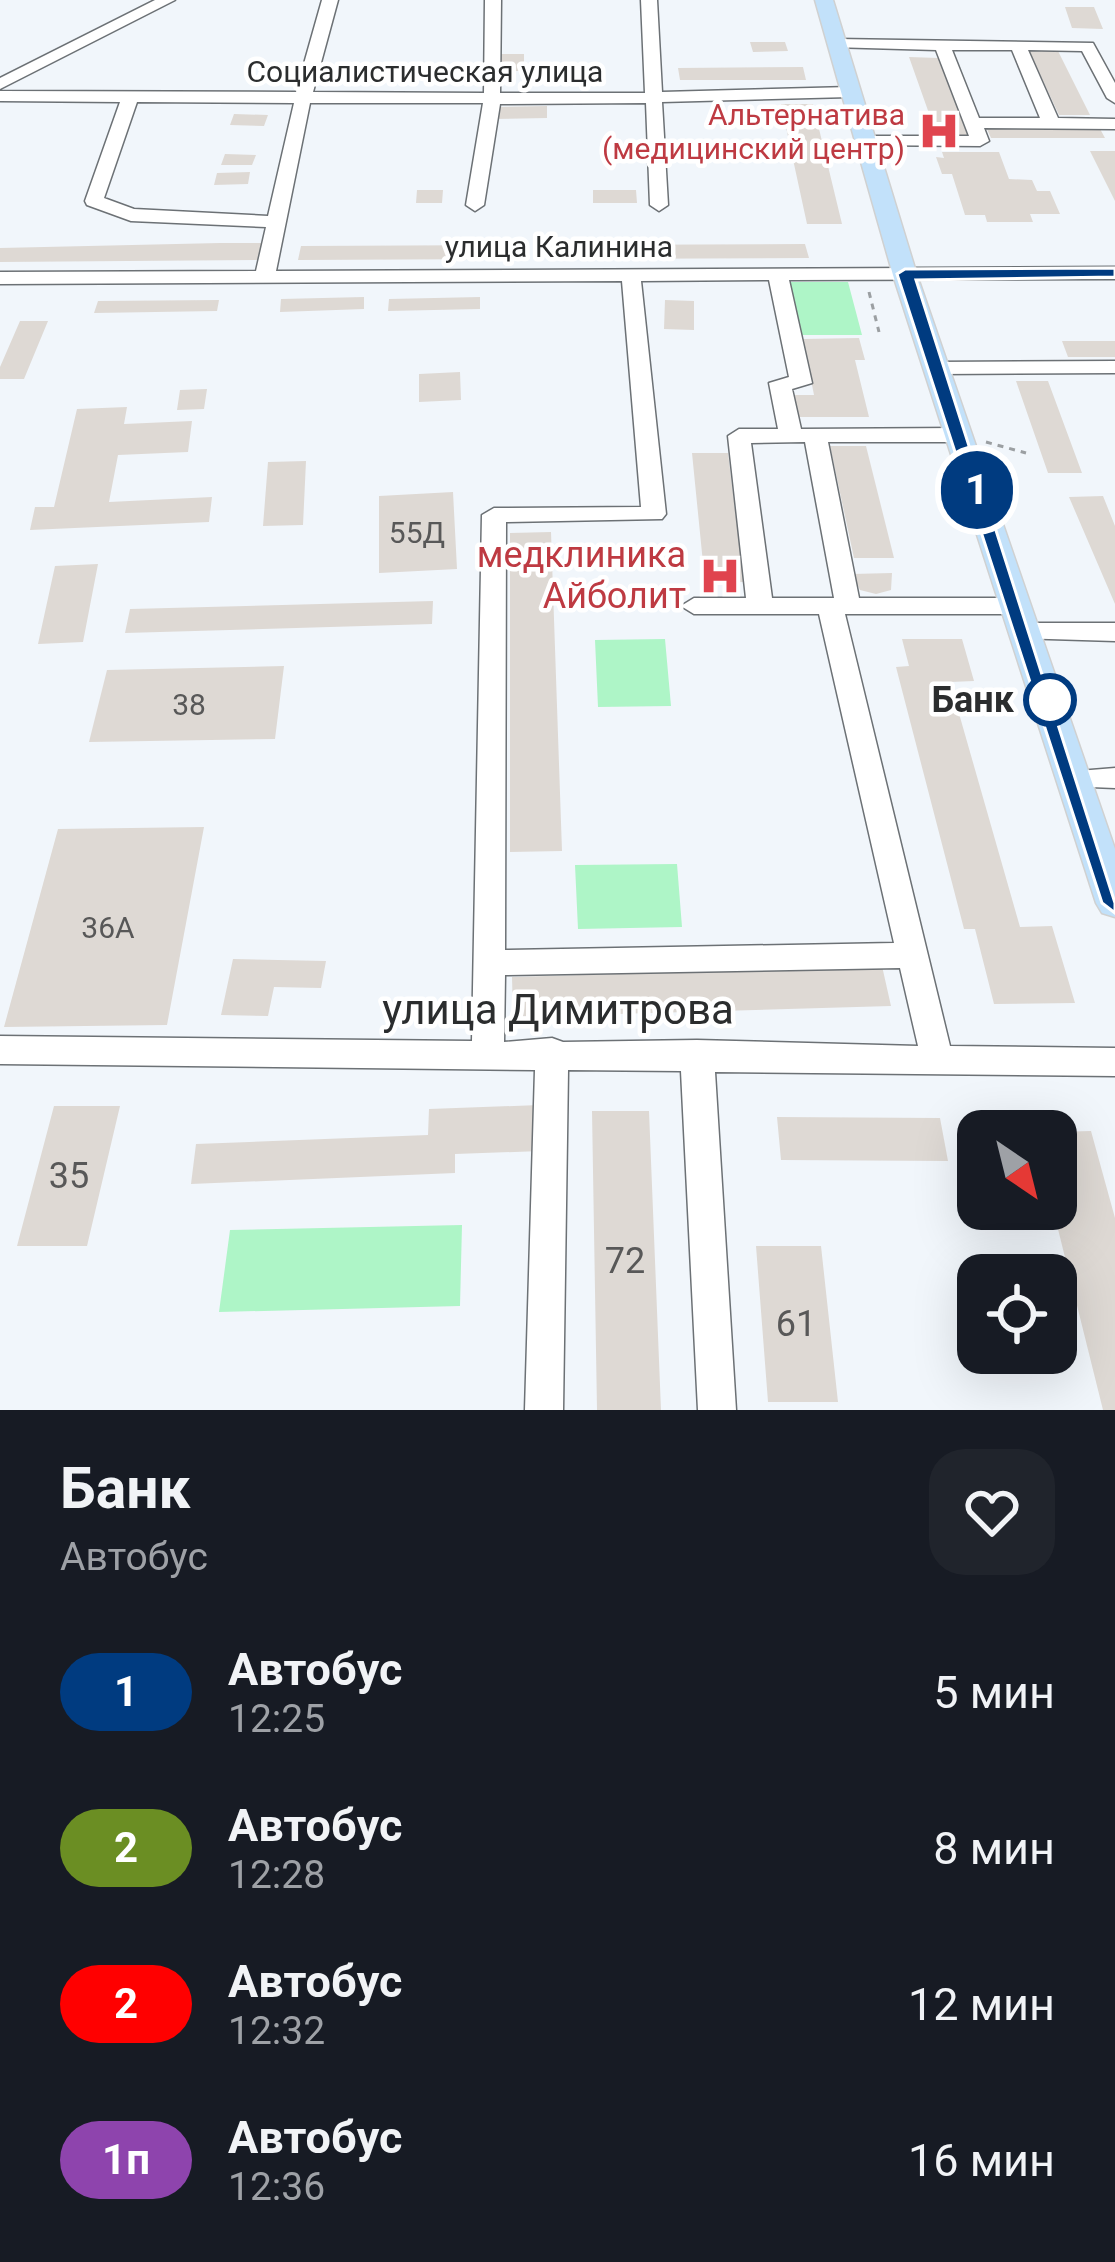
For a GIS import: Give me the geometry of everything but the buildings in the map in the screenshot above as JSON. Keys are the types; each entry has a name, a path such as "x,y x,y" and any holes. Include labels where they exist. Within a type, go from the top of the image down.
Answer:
{"main road":[{"path":"824,0 905,274 1115,903"}],"street":[{"path":"0,84 167,0"},
{"path":"265,276 303,98 330,0"},
{"path":"475,206 492,98 494,0"},
{"path":"649,0 659,205"},
{"path":"837,44 1087,46 1115,98"},
{"path":"865,141 980,141 942,45"},
{"path":"1018,46 1051,123"},
{"name":"Социалистическая улица","path":"0,96 492,98 850,92"},
{"path":"130,98 94,201 131,215 276,222"},
{"path":"973,123 1115,124"},
{"name":"улица Калинина","path":"2,278 1115,273"},
{"path":"488,1053 494,515 654,514 631,276"},
{"path":"778,276 801,383 780,383 803,436 937,1059"},
{"path":"937,368 1115,367"},
{"path":"760,606 739,436 958,435"},
{"path":"694,606 839,606 1018,619 1115,632"},
{"path":"1076,778 1115,778"},
{"path":"488,963 913,955"},
{"name":"улица Димитрова","path":"0,1050 552,1052 1115,1062"},
{"path":"544,1410 552,1052"},
{"path":"697,1054 717,1410"}],"path":[{"path":"865,275 879,332"},
{"path":"958,435 1026,453"}],"green space":[{"path":"789,282 848,282 862,335 802,335"},
{"path":"665,639 671,706 598,707 595,640"},
{"path":"677,864 682,927 578,929 575,865"},
{"path":"462,1225 460,1306 219,1312 230,1230"}],"bus line":[{"name":"1","path":"1115,273 905,274 1115,903"}],"place":[{"name":"Альтернатива (медицинский центр)","path":"939,131"},
{"name":"медклиника Айболит","path":"720,576"},
{"name":"Банк","path":"1050,700"}]}
